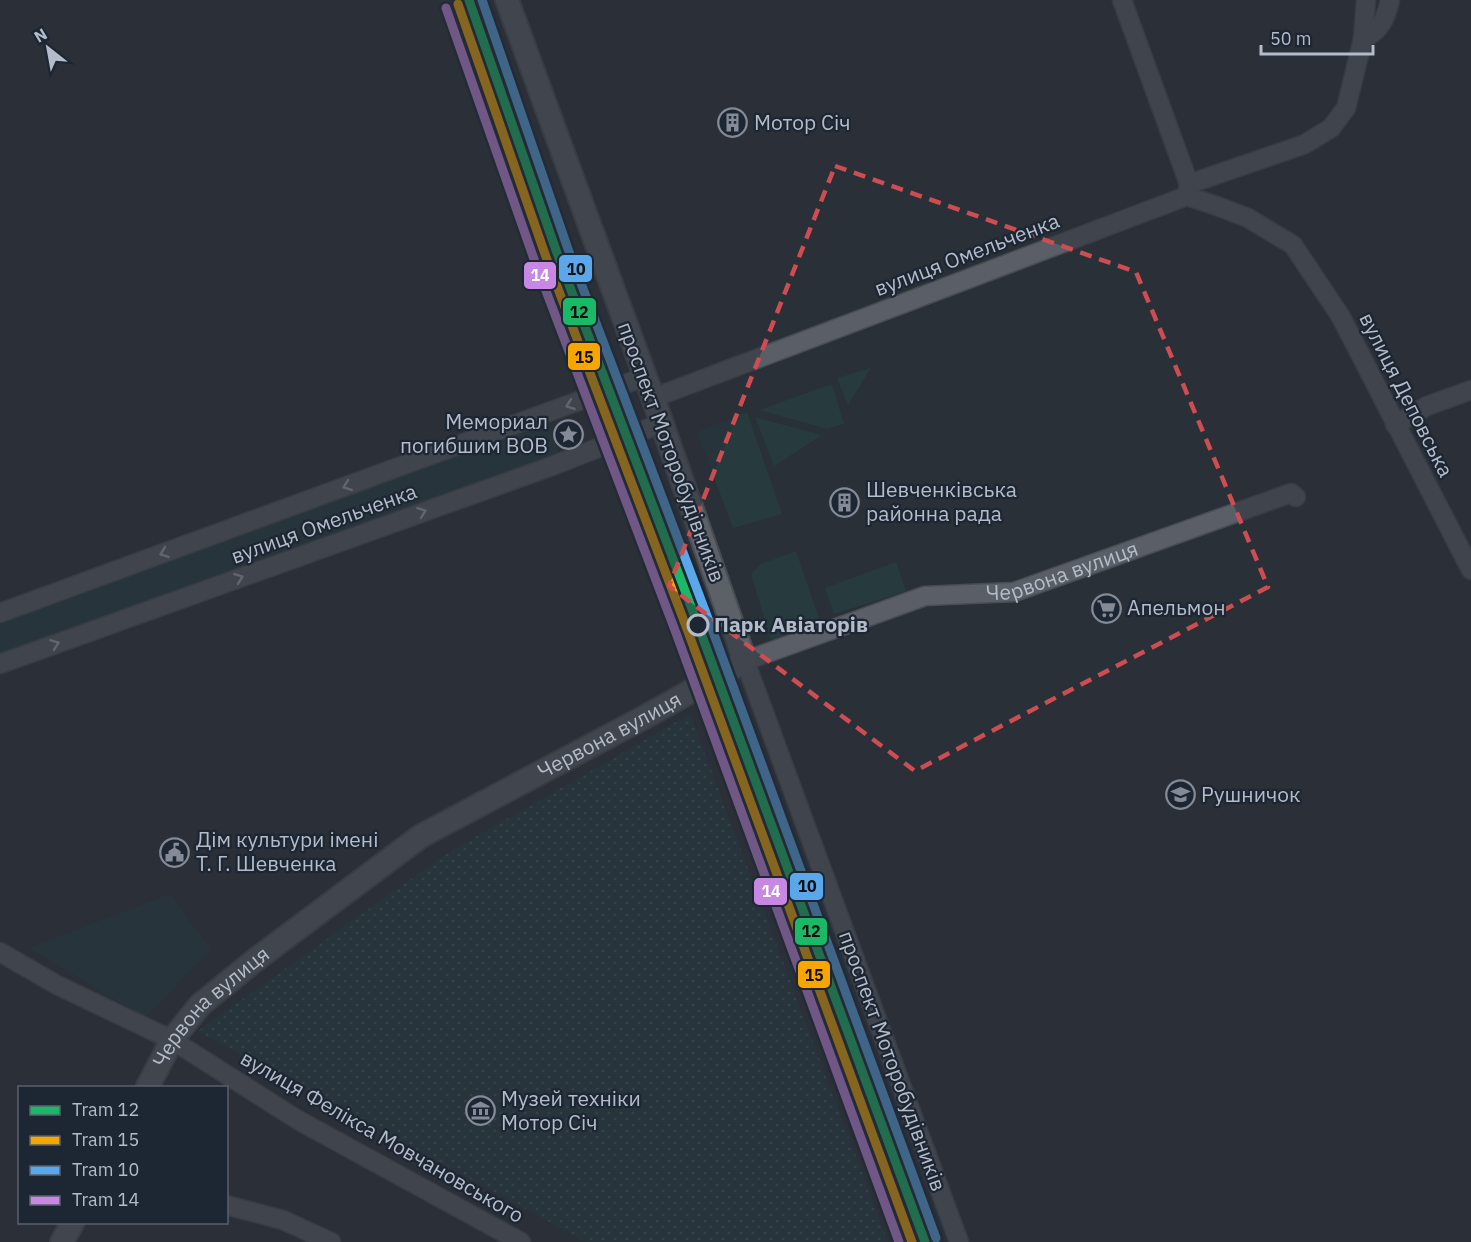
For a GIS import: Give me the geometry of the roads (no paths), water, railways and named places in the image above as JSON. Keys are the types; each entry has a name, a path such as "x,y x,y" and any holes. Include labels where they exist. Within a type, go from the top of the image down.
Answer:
{"main road":[{"name":"проспект Моторобудівників","path":"507,0 662,423 745,661"},
{"name":"Червона вулиця","path":"148,1086 172,1040 200,1005 254,961 421,837 745,661"},
{"path":"62,1242 72,1224"}],"street":[{"path":"1122,0 1188,190 1305,144 1331,128 1346,108 1362,39 1366,0"},
{"path":"1362,39 1380,28 1390,0"},
{"name":"вулиця Омельченка","path":"0,613 648,387 1188,190"},
{"name":"вулиця Деповська","path":"1188,190 1217,206 1248,218 1293,245 1341,317 1471,570"},
{"path":"1395,425 1427,406 1471,390"},
{"name":"вулиця Омельченка","path":"0,664 552,466 662,423"},
{"name":"Червона вулиця","path":"745,661 925,596 1014,592 1291,493 1296,497"},
{"name":"проспект Моторобудівників","path":"745,661 958,1242"},
{"name":"вулиця Фелікса Мовчановського","path":"0,952 57,985 172,1040 298,1120 521,1242"},
{"path":"228,1206 283,1220 331,1242"}],"tram line":[{"name":"12","path":"469,0 557,253 698,625 925,1242"},
{"name":"10","path":"482,0 568,249 709,621 936,1238"},
{"name":"15","path":"458,4 546,257 687,629 912,1242"},
{"name":"14","path":"446,8 535,262 676,633 899,1242"}],"place":[{"name":"Мотор Січ","path":"733,123"},
{"name":"Мемориал погибшим ВОВ","path":"569,434"},
{"name":"Шевченківська районна рада","path":"845,502"},
{"name":"Апельмон","path":"1106,608"},
{"name":"Парк Авіаторів","path":"698,625"},
{"name":"Рушничок","path":"1180,795"},
{"name":"Дім культури імені Т. Г. Шевченка","path":"175,852"},
{"name":"Музей техніки Мотор Січ","path":"480,1111"}]}
